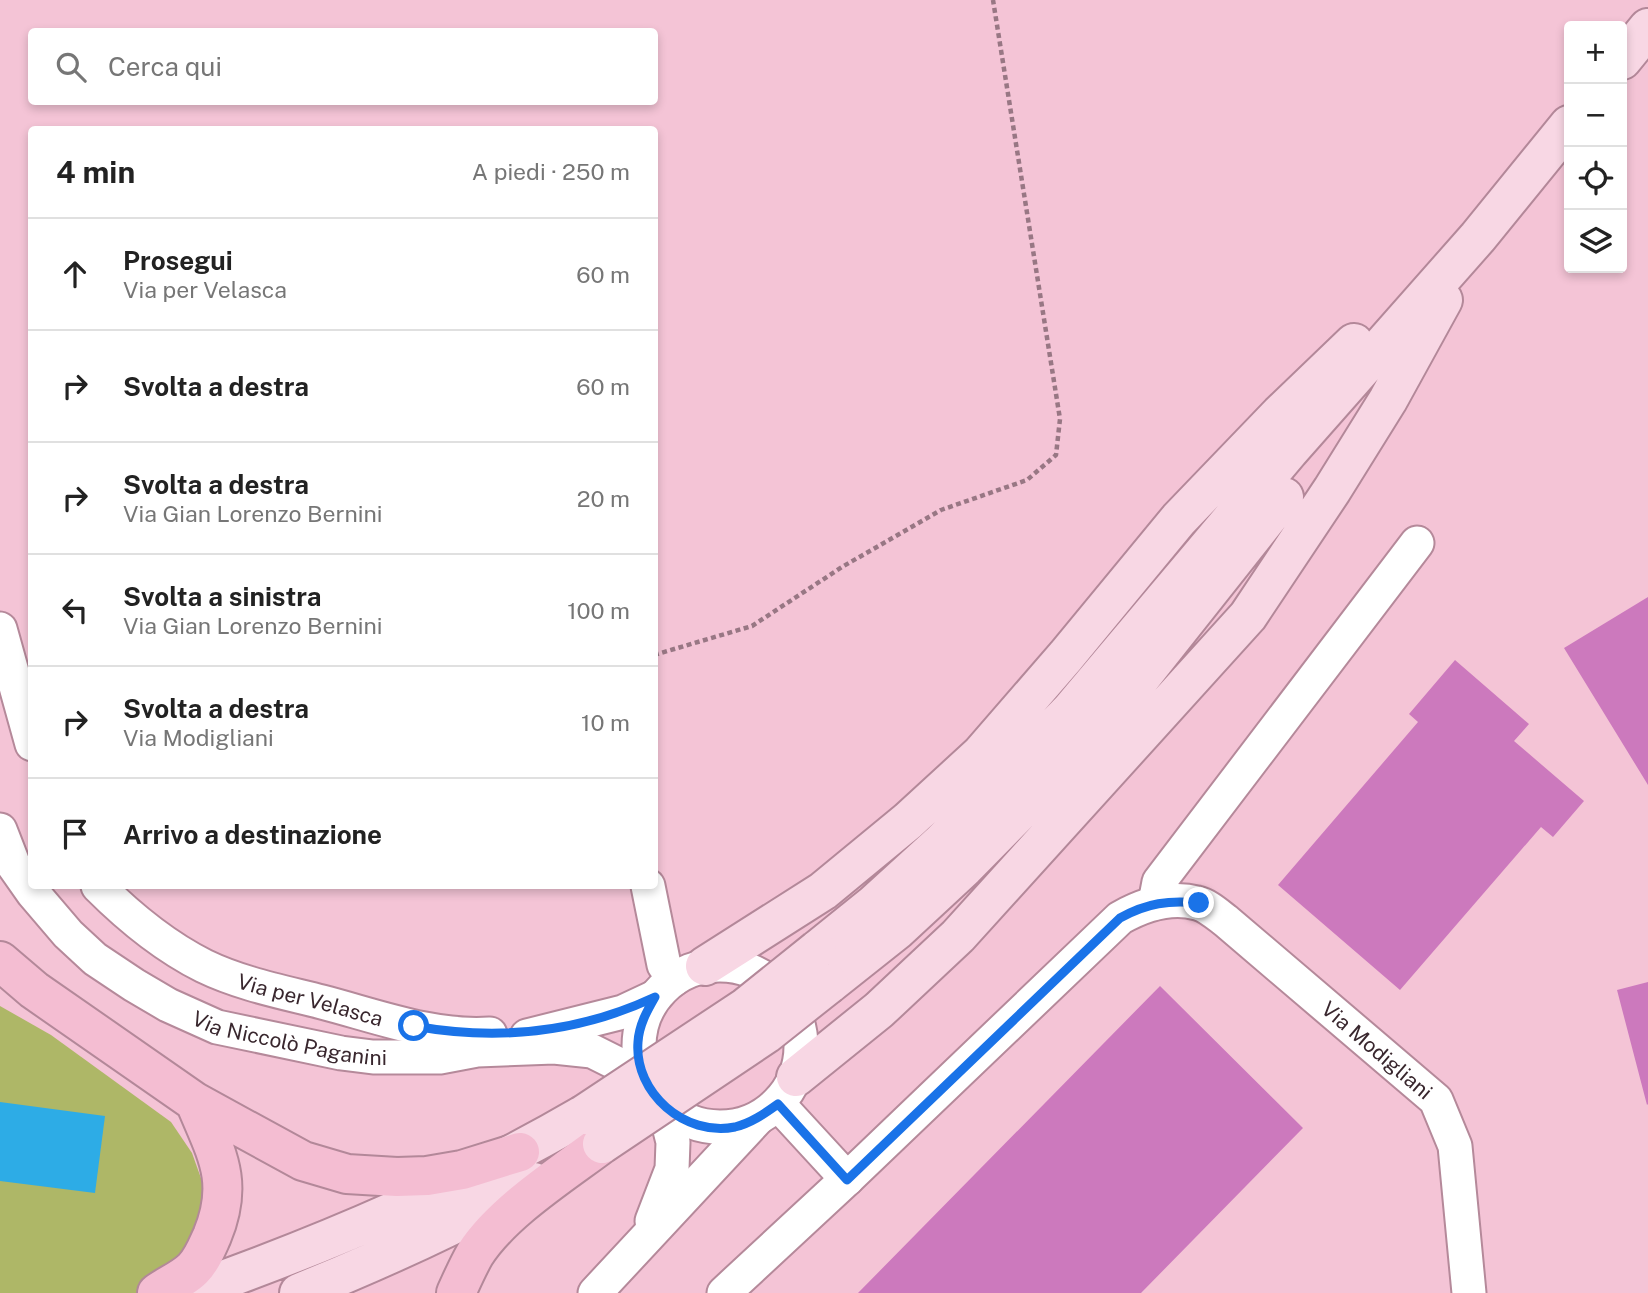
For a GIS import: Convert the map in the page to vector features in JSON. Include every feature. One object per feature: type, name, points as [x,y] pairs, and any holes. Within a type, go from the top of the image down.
[{"type":"highway","points":[[0,961],[17,985],[195,1102],[296,1158],[347,1174],[397,1177],[427,1176],[462,1170],[520,1152]]},
{"type":"highway","points":[[157,1293],[194,1268],[210,1240],[221,1208],[224,1191],[220,1162],[195,1102]]},
{"type":"highway","points":[[456,1293],[475,1254],[592,1129]]},
{"type":"main road","points":[[1627,54],[1648,28]]},
{"type":"main road","points":[[299,1293],[423,1240],[495,1205],[592,1129],[766,1034],[823,967],[897,930],[965,867],[1097,733],[1306,468],[1478,237],[1564,131]]},
{"type":"main road","points":[[678,981],[823,891],[908,821],[981,754],[1179,519],[1280,414],[1351,346],[1478,237]]},
{"type":"main road","points":[[777,1100],[958,936],[1248,617],[1388,400],[1478,237]]},
{"type":"main road","points":[[187,1293],[349,1230],[520,1152],[592,1129]]},
{"type":"street","points":[[724,1293],[847,1180],[1120,918],[1155,903],[1159,882],[1417,543]]},
{"type":"street","points":[[0,629],[28,730]]},
{"type":"street","name":"Via Niccolò Paganini","points":[[0,830],[14,866],[28,886]]},
{"type":"street","name":"Via Niccolò Paganini","points":[[30,889],[68,934],[96,958],[168,1005],[217,1027],[341,1053],[373,1057],[440,1057],[477,1050],[554,1047],[592,1051],[621,1065],[657,1098]]},
{"type":"street","name":"Via per Velasca","points":[[101,889],[139,923],[178,951],[217,972],[414,1026],[452,1033],[477,1035],[552,1029]]},
{"type":"street","points":[[649,889],[664,965],[678,981]]},
{"type":"street","name":"Via Modigliani","points":[[1155,903],[1199,903],[1226,921],[1436,1100],[1455,1146],[1469,1293]]},
{"type":"street","points":[[595,1293],[777,1100],[802,1052],[800,1028],[790,1004],[775,985],[754,972],[730,965],[678,981],[643,1018],[638,1043],[640,1067],[657,1098],[673,1142],[673,1169],[645,1238]]},
{"type":"street","name":"Via per Velasca","points":[[477,1050],[623,1012],[678,981]]},
{"type":"street","points":[[272,989],[306,1017],[341,1053]]},
{"type":"street","points":[[657,1098],[685,1121],[708,1128],[733,1127],[777,1100]]},
{"type":"street","points":[[777,1100],[847,1180]]},
{"type":"path","points":[[658,654],[752,626],[842,567],[941,510],[1027,480],[1056,455],[1060,419],[993,0]]},
{"type":"green space","points":[[0,1006],[51,1035],[171,1122],[192,1153],[207,1195],[199,1236],[144,1293],[0,1293]]},
{"type":"water","points":[[0,1102],[105,1116],[95,1193],[0,1181]]},
{"type":"building","points":[[1648,597],[1648,785],[1564,648]]},
{"type":"building","points":[[1455,660],[1529,724],[1514,741],[1584,801],[1553,837],[1541,827],[1400,990],[1278,885],[1418,722],[1409,714]]},
{"type":"building","points":[[1648,982],[1648,1104],[1647,1105],[1617,990]]},
{"type":"building","points":[[1160,986],[1303,1128],[1141,1293],[858,1293]]},
{"type":"route","points":[[414,1026],[477,1035],[552,1029],[623,1012],[655,997],[643,1018],[638,1043],[640,1067],[651,1090],[664,1106],[685,1121],[708,1128],[733,1127],[757,1119],[778,1104],[847,1180],[1120,918],[1155,903],[1199,903]]}]
